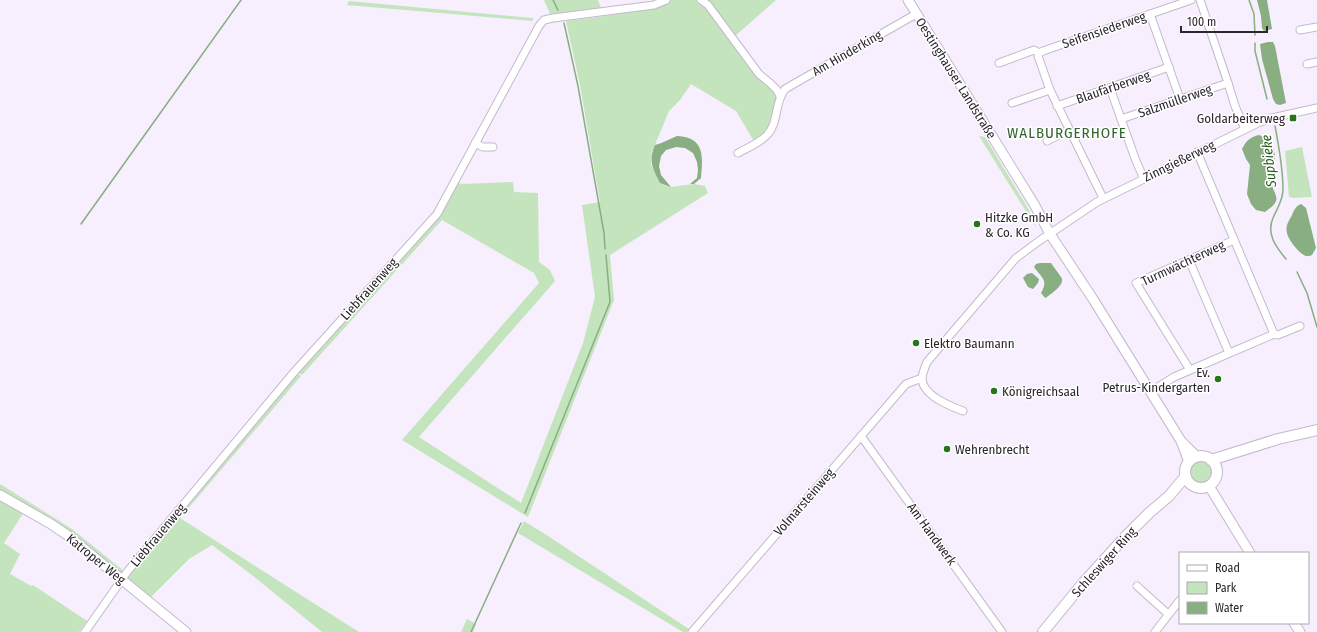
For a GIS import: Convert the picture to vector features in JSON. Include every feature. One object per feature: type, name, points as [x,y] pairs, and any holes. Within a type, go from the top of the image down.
[{"type":"main road","points":[[1214,464],[1237,452],[1278,438],[1317,430]]},
{"type":"main road","points":[[1207,458],[1214,464],[1216,478],[1209,486],[1197,488],[1188,481],[1186,477],[1186,467],[1193,460],[1207,458]]},
{"type":"main road","name":"Schleswiger Ring","points":[[1043,632],[1125,537],[1169,496],[1186,477]]},
{"type":"main road","name":"Schleswiger Ring","points":[[1169,496],[1192,485]]},
{"type":"street","name":"Liebfrauenweg","points":[[85,632],[127,572],[295,371],[437,214],[544,20],[654,5],[666,0]]},
{"type":"street","points":[[701,0],[708,5],[759,74],[777,90],[780,96],[772,128],[768,135],[761,141],[738,153]]},
{"type":"street","name":"Oestinghauser Landstraße","points":[[908,0],[1034,204],[1050,234],[1193,460]]},
{"type":"street","name":"Seifensiederweg","points":[[999,63],[1034,50],[1039,53],[1191,0]]},
{"type":"street","points":[[1200,0],[1235,106],[1245,129]]},
{"type":"street","name":"Am Hinderking","points":[[780,96],[785,89],[916,14]]},
{"type":"street","points":[[1150,14],[1180,99]]},
{"type":"street","points":[[1300,30],[1317,27]]},
{"type":"street","points":[[1039,53],[1038,56],[1057,106],[1103,198]]},
{"type":"street","points":[[1307,64],[1317,62]]},
{"type":"street","name":"Blaufärberweg","points":[[1057,106],[1169,68]]},
{"type":"street","name":"Salzmüllerweg","points":[[1121,119],[1228,83]]},
{"type":"street","points":[[1110,88],[1144,179]]},
{"type":"street","points":[[1012,103],[1050,90]]},
{"type":"street","name":"Zinngießerweg","points":[[1050,234],[1103,198],[1245,129],[1272,118],[1317,108]]},
{"type":"street","points":[[1047,141],[1069,130]]},
{"type":"street","points":[[475,143],[483,147],[493,147]]},
{"type":"street","points":[[1197,152],[1274,334]]},
{"type":"street","points":[[963,411],[944,404],[927,390],[922,378],[926,362],[1016,258],[1050,234]]},
{"type":"street","name":"Turmwächterweg","points":[[1190,370],[1136,283],[1234,240]]},
{"type":"street","points":[[1189,260],[1229,353]]},
{"type":"street","points":[[1150,392],[1174,377],[1274,334],[1278,335],[1300,326]]},
{"type":"street","name":"Volmarsteinweg","points":[[692,632],[906,384],[922,378]]},
{"type":"street","name":"Am Handwerk","points":[[861,436],[1002,632]]},
{"type":"street","points":[[1209,486],[1249,552]]},
{"type":"street","name":"Katroper Weg","points":[[0,494],[57,528],[186,632]]},
{"type":"street","points":[[1137,586],[1168,614]]},
{"type":"street","points":[[1155,632],[1179,601]]},
{"type":"green space","points":[[544,0],[598,0],[601,8],[550,14]]},
{"type":"green space","points":[[669,0],[699,0],[708,6],[779,96],[771,127],[755,143],[736,111],[691,84],[680,100],[669,111],[652,152],[651,164],[661,184],[671,187],[694,184],[705,186],[708,193],[610,255],[614,300],[528,517],[402,440],[539,283],[534,273],[442,220],[302,375],[296,371],[438,214],[455,183],[513,182],[514,192],[538,193],[539,262],[550,270],[555,281],[419,437],[521,503],[583,343],[595,297],[582,205],[600,202],[580,85],[566,21],[632,11]]},
{"type":"green space","points":[[702,0],[776,0],[733,38]]},
{"type":"green space","points":[[349,1],[533,18],[533,21],[347,5]]},
{"type":"green space","points":[[979,136],[985,137],[1029,210],[1037,229]]},
{"type":"green space","points":[[1302,147],[1312,197],[1289,197],[1285,151]]},
{"type":"green space","points":[[295,372],[301,376],[180,518],[359,632],[322,632],[252,575],[212,545],[189,559],[148,600],[123,579]]},
{"type":"green space","points":[[1201,461],[1210,464],[1213,473],[1210,482],[1201,485],[1192,482],[1189,473],[1192,464]]},
{"type":"green space","points":[[0,484],[72,529],[125,572],[122,578],[0,493]]},
{"type":"green space","points":[[0,498],[24,512],[4,543],[20,554],[10,574],[31,586],[33,585],[87,621],[79,632],[0,632]]},
{"type":"green space","points":[[524,521],[689,629],[687,632],[683,632],[518,533]]},
{"type":"green space","points":[[467,619],[476,624],[473,632],[461,632]]},
{"type":"water","points":[[1257,0],[1267,0],[1272,29],[1264,31],[1262,28]]},
{"type":"water","points":[[1273,42],[1275,46],[1286,103],[1280,105],[1276,104],[1273,99],[1262,59],[1260,44]]},
{"type":"water","points":[[1259,135],[1270,143],[1275,154],[1272,186],[1276,195],[1276,201],[1265,212],[1256,210],[1251,204],[1247,194],[1250,165],[1242,149],[1249,140]]},
{"type":"water","points":[[677,136],[686,137],[693,140],[697,144],[702,156],[701,178],[694,184],[690,184],[697,178],[698,170],[697,162],[693,153],[685,148],[676,147],[666,150],[661,156],[659,166],[661,175],[671,187],[660,183],[652,165],[652,156],[655,145]]},
{"type":"water","points":[[1301,204],[1306,208],[1316,248],[1312,255],[1309,256],[1305,256],[1296,248],[1289,239],[1287,230],[1294,210]]},
{"type":"water","points":[[1051,263],[1062,280],[1062,283],[1058,288],[1045,298],[1041,293],[1044,285],[1043,279],[1034,267],[1036,264]]},
{"type":"water","points":[[1032,273],[1039,279],[1038,283],[1033,289],[1028,287],[1023,278],[1027,274]]},
{"type":"waterway","points":[[81,224],[241,0]]},
{"type":"waterway","points":[[553,0],[558,10]]},
{"type":"waterway","name":"Supbieke","points":[[1249,0],[1254,14],[1255,35]]},
{"type":"waterway","points":[[564,23],[578,86],[604,233],[605,249]]},
{"type":"waterway","name":"Supbieke","points":[[1255,43],[1255,51],[1267,99]]},
{"type":"waterway","name":"Supbieke","points":[[1275,126],[1282,165],[1283,189],[1280,204],[1271,224],[1271,235],[1286,259]]},
{"type":"waterway","points":[[525,513],[610,302],[606,255]]},
{"type":"waterway","name":"Supbieke","points":[[1297,272],[1307,293],[1317,327]]},
{"type":"waterway","points":[[471,632],[521,523]]},
{"type":"place","name":"Goldarbeiterweg","points":[[1293,118]]},
{"type":"place","name":"Hitzke GmbH & Co. KG","points":[[977,224]]},
{"type":"place","name":"Elektro Baumann","points":[[916,343]]},
{"type":"place","name":"Ev. Petrus-Kindergarten","points":[[1218,379]]},
{"type":"place","name":"Königreichsaal","points":[[994,391]]},
{"type":"place","name":"Wehrenbrecht","points":[[947,449]]},
{"type":"district","name":"WALBURGERHOFE","points":[[1067,133]]}]
